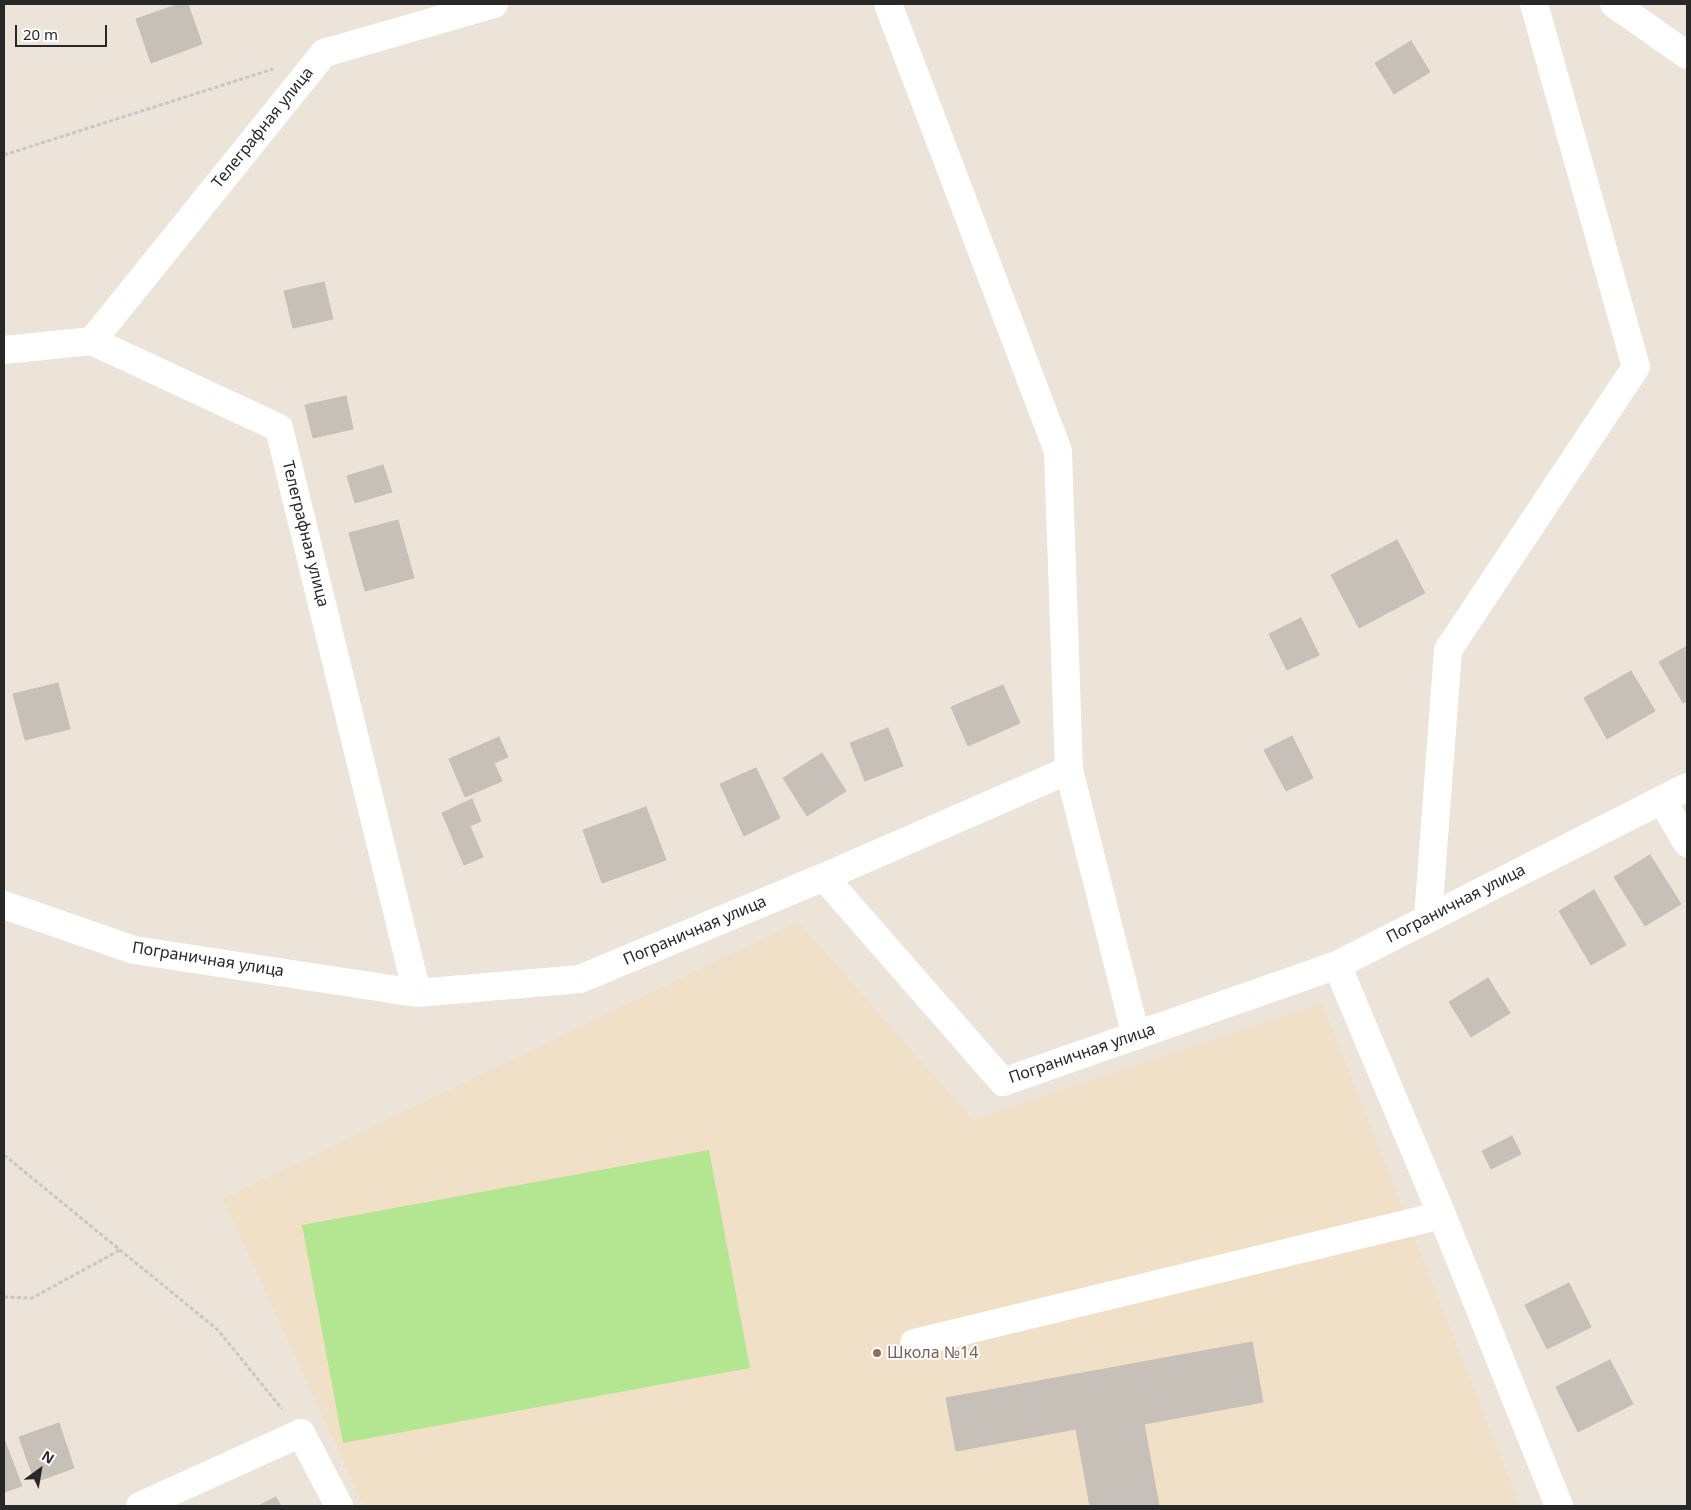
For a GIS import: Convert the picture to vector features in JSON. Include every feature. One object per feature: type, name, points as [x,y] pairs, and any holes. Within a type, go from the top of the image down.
[{"type":"street","name":"Телеграфная улица","points":[[92,342],[324,52],[494,4]]},
{"type":"street","points":[[888,4],[1058,451],[1069,770],[1136,1036]]},
{"type":"street","points":[[1428,918],[1448,650],[1636,367],[1534,4]]},
{"type":"street","points":[[1614,4],[1687,55]]},
{"type":"street","name":"Телеграфная улица","points":[[4,350],[92,342],[279,428],[417,993]]},
{"type":"street","points":[[824,877],[1069,770]]},
{"type":"street","name":"Пограничная улица","points":[[4,905],[134,950],[417,993],[580,979],[824,877],[1003,1082],[1337,965],[1687,787]]},
{"type":"street","points":[[1662,800],[1687,843]]},
{"type":"street","points":[[1337,965],[1442,1215],[1559,1506]]},
{"type":"street","points":[[914,1343],[1442,1215]]},
{"type":"street","points":[[140,1506],[301,1433],[339,1506]]},
{"type":"path","points":[[4,155],[276,68]]},
{"type":"path","points":[[4,1155],[218,1330],[301,1433]]},
{"type":"path","points":[[4,1297],[32,1298],[120,1250]]},
{"type":"shaded area","name":"Школа №14","points":[[798,922],[973,1120],[1322,1003],[1520,1506],[364,1506],[223,1199]]},
{"type":"green space","points":[[709,1150],[750,1368],[343,1443],[302,1225]]},
{"type":"building","points":[[179,4],[188,4],[202,44],[151,63],[136,19]]},
{"type":"building","points":[[1411,41],[1430,72],[1394,94],[1375,63]]},
{"type":"building","points":[[324,282],[333,319],[293,328],[284,291]]},
{"type":"building","points":[[346,396],[353,429],[313,438],[305,405]]},
{"type":"building","points":[[383,465],[392,492],[355,503],[347,476]]},
{"type":"building","points":[[398,520],[414,578],[365,591],[349,533]]},
{"type":"building","points":[[1397,540],[1425,593],[1359,628],[1331,575]]},
{"type":"building","points":[[1301,618],[1319,655],[1287,670],[1269,634]]},
{"type":"building","points":[[1687,646],[1687,701],[1683,703],[1659,662]]},
{"type":"building","points":[[1631,671],[1655,711],[1607,739],[1584,698]]},
{"type":"building","points":[[58,683],[70,729],[25,740],[13,694]]},
{"type":"building","points":[[1003,685],[1020,723],[968,746],[951,707]]},
{"type":"building","points":[[888,728],[903,766],[865,781],[850,743]]},
{"type":"building","points":[[1292,736],[1313,778],[1286,791],[1264,750]]},
{"type":"building","points":[[499,737],[508,757],[494,763],[502,781],[465,797],[449,759]]},
{"type":"building","points":[[822,753],[846,791],[807,816],[783,778]]},
{"type":"building","points":[[756,768],[780,818],[744,836],[720,784]]},
{"type":"building","points":[[472,799],[481,821],[470,826],[483,857],[464,865],[442,813]]},
{"type":"building","points":[[646,807],[666,860],[602,883],[583,830]]},
{"type":"building","points":[[1650,855],[1681,904],[1645,926],[1614,877]]},
{"type":"building","points":[[1594,890],[1626,945],[1591,965],[1559,911]]},
{"type":"building","points":[[1488,978],[1510,1013],[1471,1037],[1449,1002]]},
{"type":"building","points":[[1512,1136],[1521,1154],[1491,1169],[1482,1151]]},
{"type":"building","points":[[1569,1283],[1591,1327],[1547,1349],[1525,1305]]},
{"type":"building","points":[[1252,1342],[1263,1402],[1144,1424],[1159,1506],[1090,1506],[1076,1429],[956,1451],[946,1398]]},
{"type":"building","points":[[1610,1360],[1633,1404],[1578,1432],[1556,1387]]},
{"type":"building","points":[[59,1423],[74,1468],[35,1482],[19,1437]]},
{"type":"building","points":[[4,1439],[22,1486],[4,1492]]},
{"type":"building","points":[[276,1497],[281,1506],[258,1506]]},
{"type":"place","name":"Школа №14","points":[[877,1353]]}]
